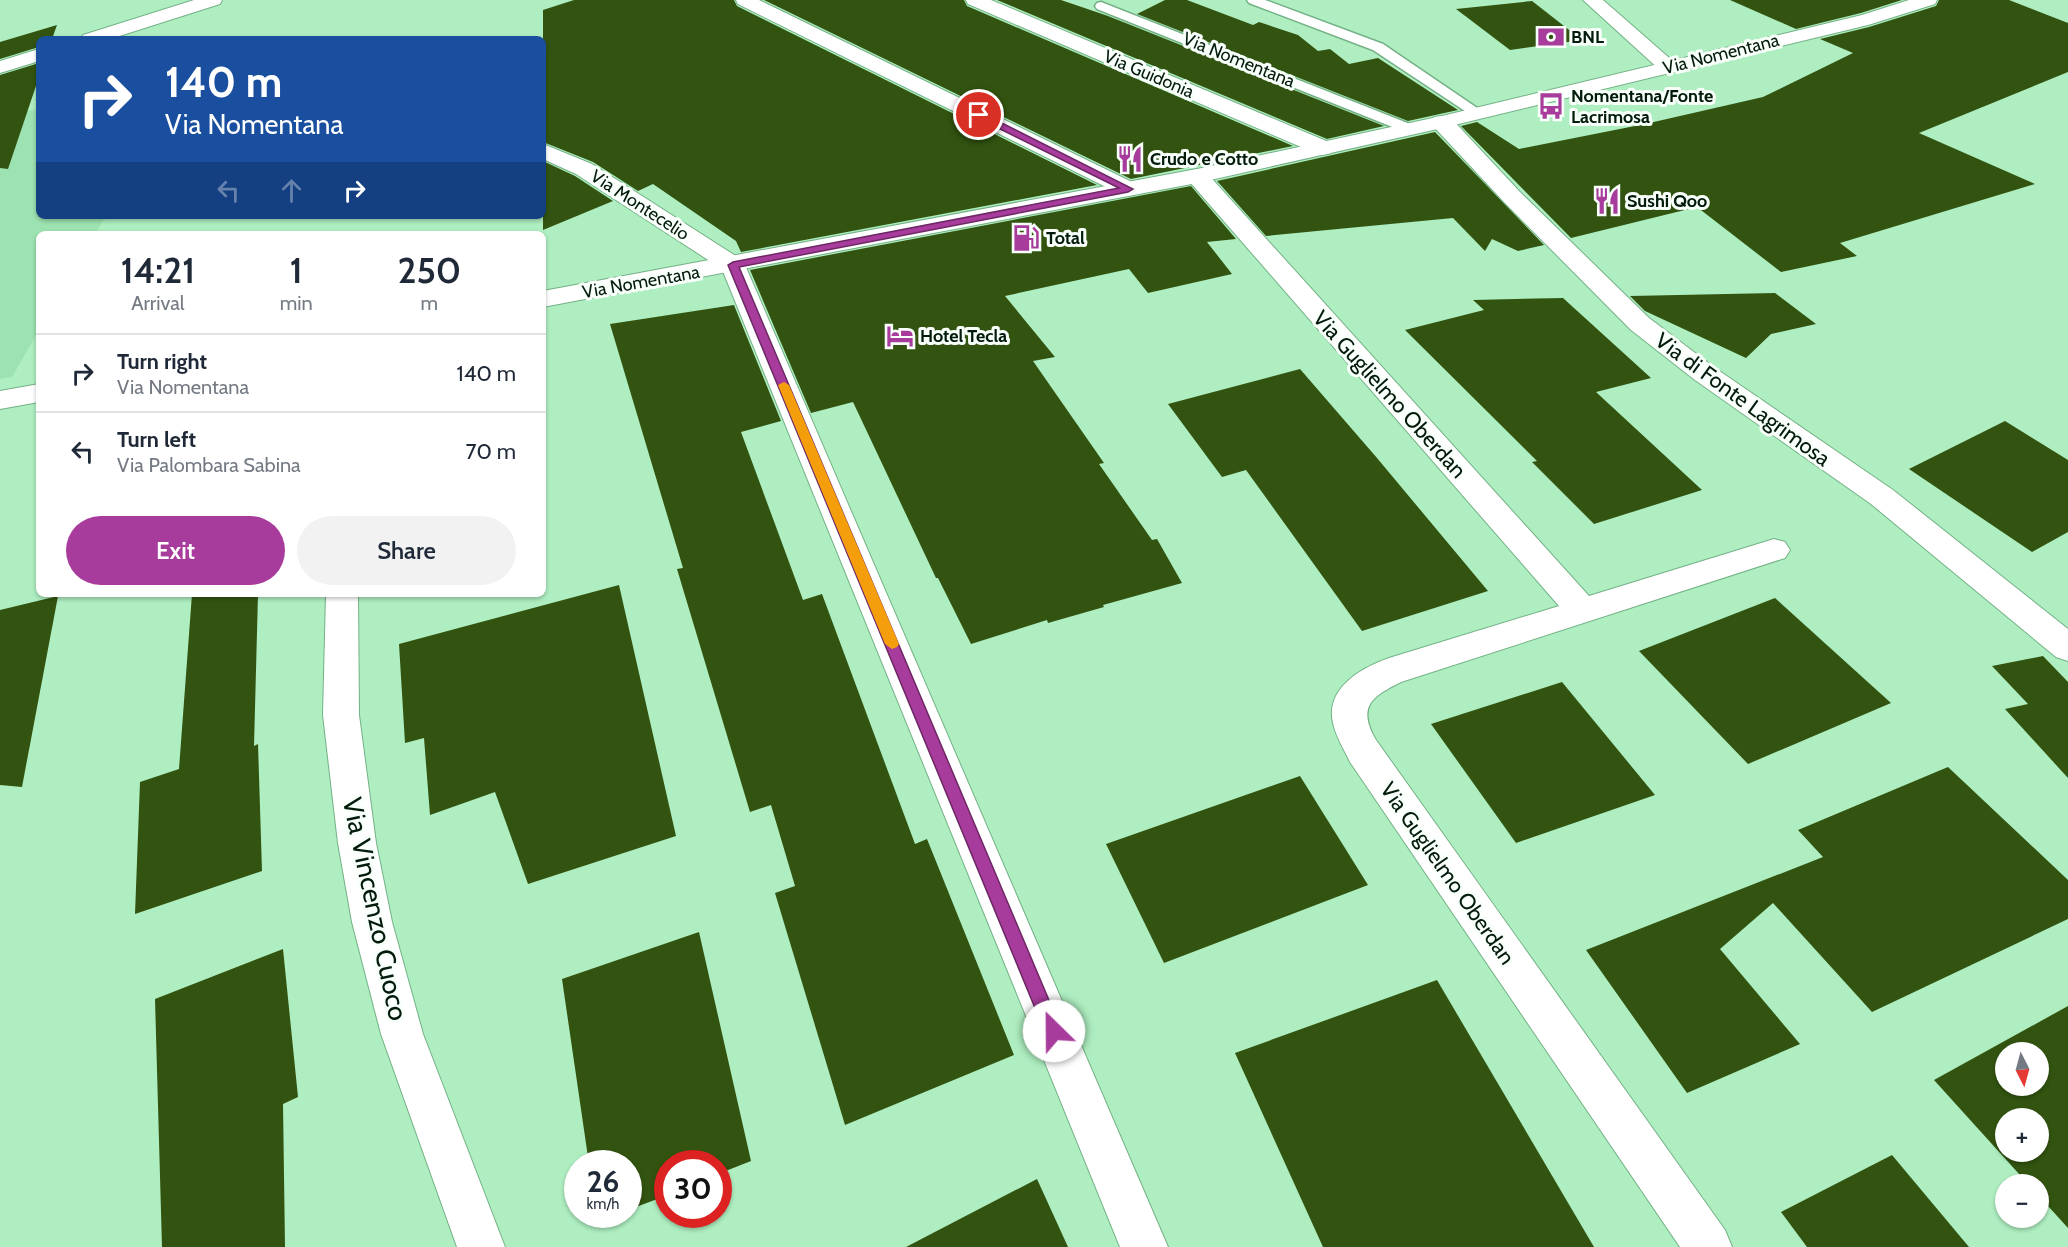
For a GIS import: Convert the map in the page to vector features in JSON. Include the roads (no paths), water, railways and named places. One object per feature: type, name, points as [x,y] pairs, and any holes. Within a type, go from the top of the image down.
[{"type":"street","points":[[99,36],[213,0]]},
{"type":"street","points":[[745,0],[1128,189]]},
{"type":"street","name":"Via Guidonia","points":[[975,0],[1323,148]]},
{"type":"street","points":[[1592,0],[1668,67]]},
{"type":"street","name":"Via Nomentana","points":[[546,298],[1197,176],[1442,123],[1868,19],[1928,0]]},
{"type":"street","points":[[0,68],[36,56]]},
{"type":"street","name":"Via di Fonte Lagrimosa","points":[[1442,123],[1512,197],[1640,324],[1705,374],[1890,503],[2068,648]]},
{"type":"street","name":"Via Montecelio","points":[[546,152],[584,169],[733,265]]},
{"type":"street","name":"Via Guglielmo Oberdan","points":[[1197,176],[1583,611]]},
{"type":"street","points":[[733,265],[1144,1247]]},
{"type":"street","points":[[0,400],[36,394]]},
{"type":"street","name":"Via Guglielmo Oberdan","points":[[1708,1247],[1363,751],[1353,735],[1347,709],[1351,698],[1373,679],[1774,550]]},
{"type":"street","name":"Via Vincenzo Cuoco","points":[[342,597],[342,725],[357,843],[372,922],[402,1034],[481,1247]]},
{"type":"lane","points":[[1253,0],[1378,46],[1479,114]]},
{"type":"lane","name":"Via Nomentana","points":[[1101,6],[1410,129]]},
{"type":"place","name":"BNL","points":[[1551,37]]},
{"type":"place","name":"Nomentana/Fonte Lacrimosa","points":[[1551,106]]},
{"type":"place","name":"Crudo e Cotto","points":[[1130,159]]},
{"type":"place","name":"Sushi Qoo","points":[[1607,201]]},
{"type":"place","name":"Total","points":[[1026,238]]},
{"type":"place","name":"Hotel Tecla","points":[[900,336]]}]
